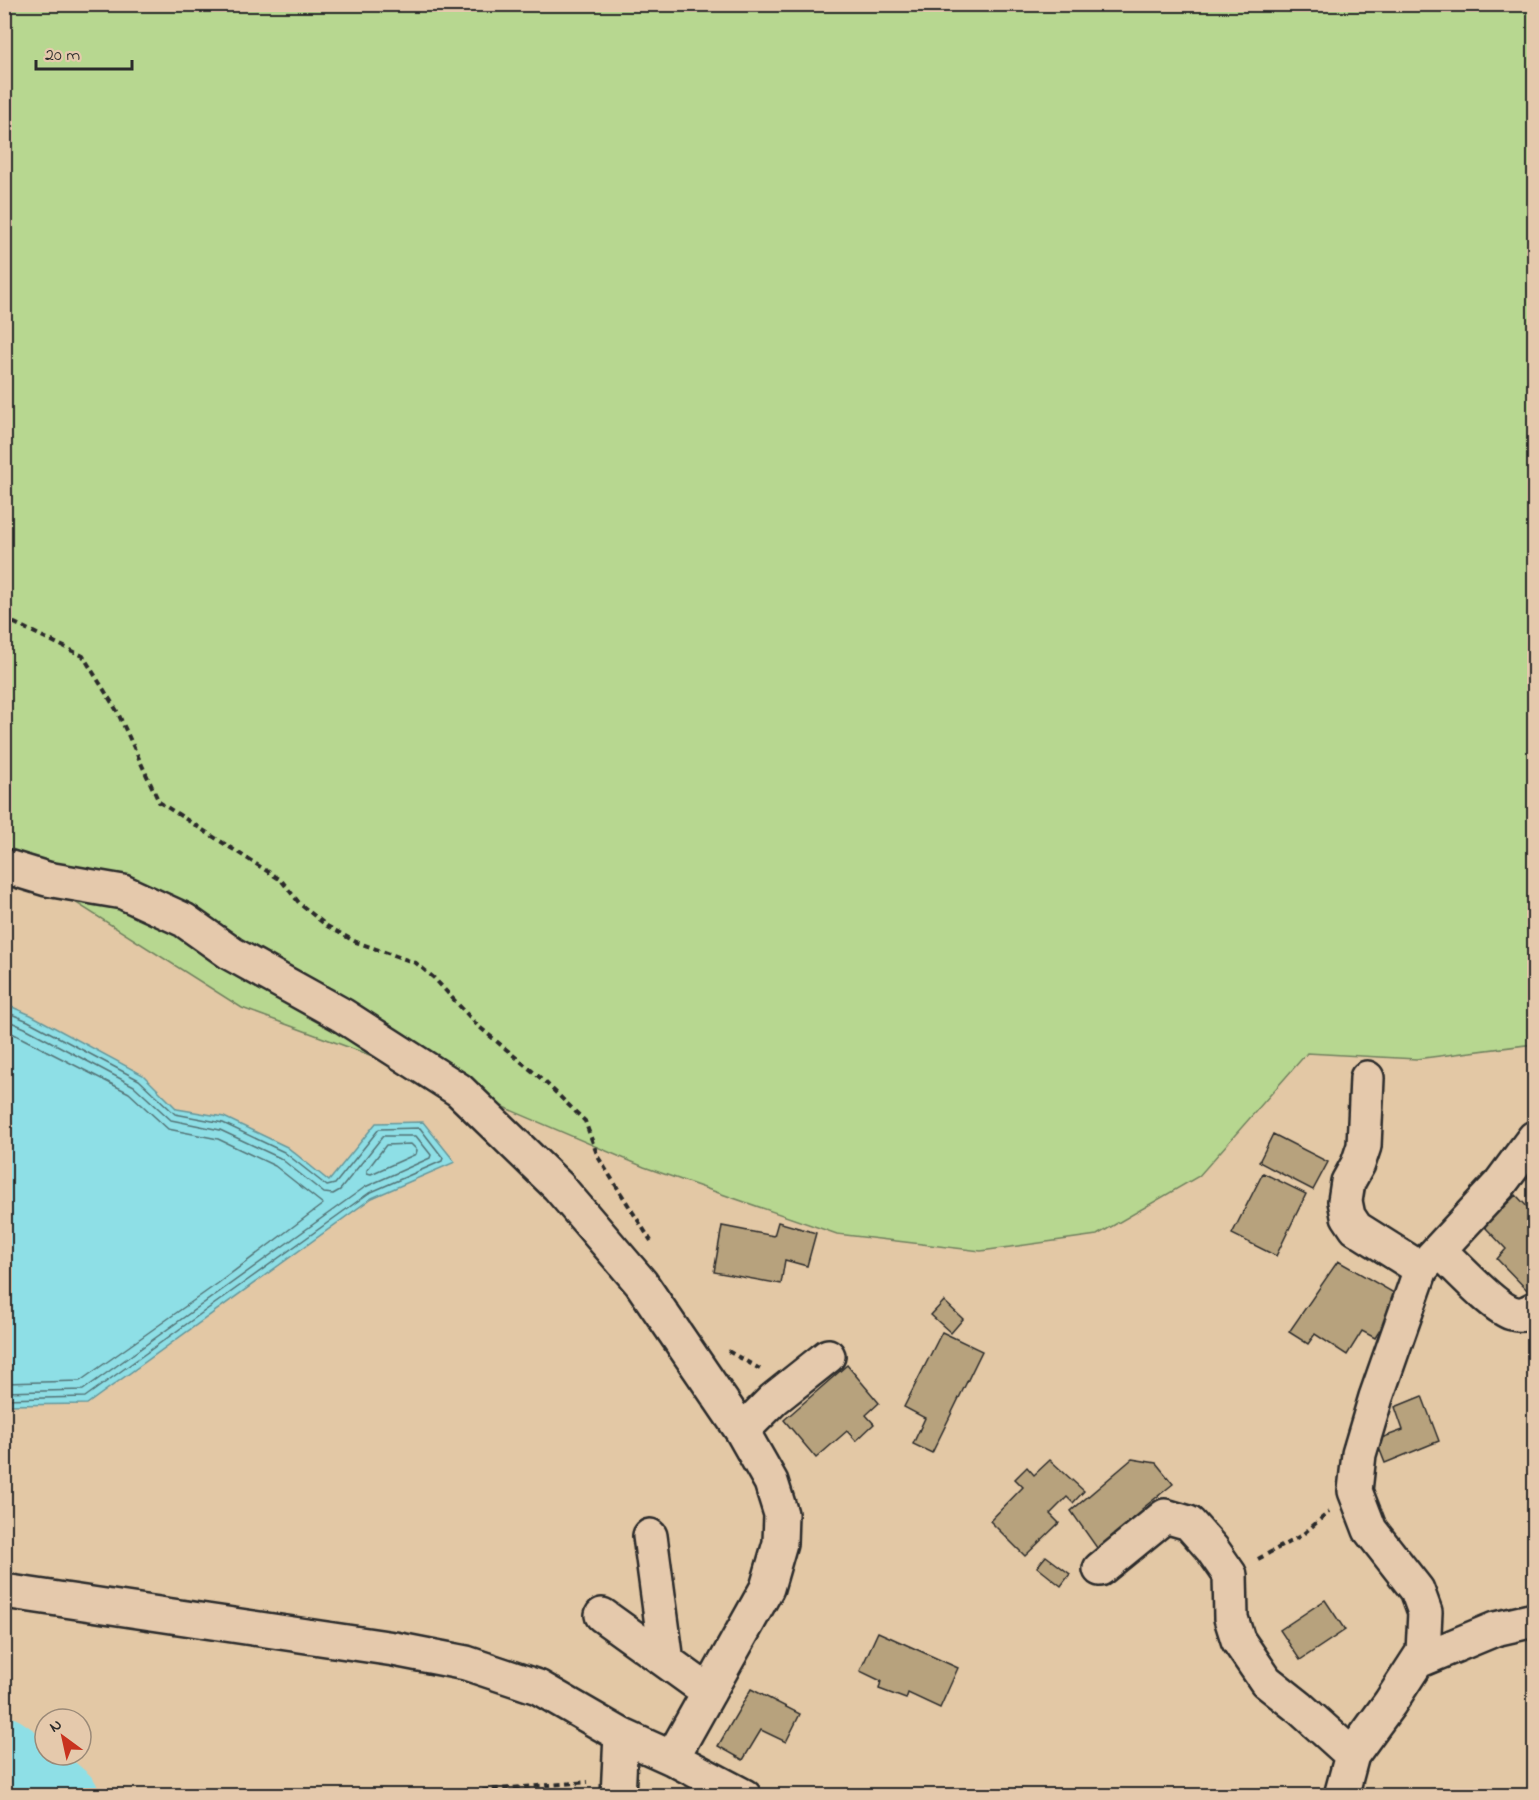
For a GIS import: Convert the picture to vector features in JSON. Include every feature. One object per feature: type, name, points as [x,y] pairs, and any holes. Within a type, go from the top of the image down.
[{"type":"street","points":[[4,866],[47,879],[123,892],[184,920],[232,954],[342,1015],[459,1090],[558,1186],[641,1283],[742,1431],[771,1482],[781,1514],[780,1543],[767,1588],[672,1758]]},
{"type":"street","points":[[1366,1078],[1364,1146],[1358,1164],[1348,1182],[1345,1201],[1348,1216],[1356,1228],[1430,1259],[1511,1313],[1524,1314],[1534,1308]]},
{"type":"street","points":[[1341,1796],[1352,1755],[1423,1652],[1425,1612],[1417,1590],[1370,1530],[1355,1491],[1359,1454],[1430,1259],[1499,1185],[1534,1138]]},
{"type":"street","points":[[742,1431],[774,1399],[828,1356]]},
{"type":"street","points":[[1100,1569],[1166,1516],[1189,1523],[1212,1549],[1230,1575],[1232,1618],[1238,1640],[1266,1681],[1300,1707],[1352,1755]]},
{"type":"street","points":[[650,1536],[667,1662]]},
{"type":"street","points":[[4,1591],[394,1649],[466,1663],[538,1688],[621,1735],[672,1758],[744,1796]]},
{"type":"street","points":[[602,1615],[709,1692]]},
{"type":"street","points":[[1418,1661],[1495,1629],[1534,1620]]},
{"type":"street","points":[[618,1787],[621,1735]]},
{"type":"path","points":[[4,618],[83,656],[117,711],[159,802],[281,880],[300,904],[327,926],[356,942],[416,963],[434,978],[477,1025],[543,1080],[585,1121],[598,1157],[652,1243]]},
{"type":"path","points":[[723,1348],[759,1367],[774,1399]]},
{"type":"path","points":[[1230,1575],[1302,1535],[1355,1491]]},
{"type":"path","points":[[409,1796],[618,1787]]},
{"type":"green space","points":[[4,5],[1534,5],[1534,1044],[1416,1059],[1307,1053],[1199,1176],[1097,1235],[981,1251],[837,1234],[644,1167],[454,1086],[242,1008],[29,873],[4,854]]},
{"type":"water","points":[[5,1004],[31,1015],[143,1075],[177,1109],[224,1117],[287,1147],[329,1181],[376,1123],[423,1122],[455,1162],[372,1198],[87,1404],[5,1405]]},
{"type":"building","points":[[1273,1134],[1328,1162],[1313,1190],[1259,1162]]},
{"type":"building","points":[[1263,1173],[1306,1194],[1276,1256],[1232,1234]]},
{"type":"building","points":[[1516,1195],[1534,1214],[1534,1291],[1531,1294],[1497,1259],[1506,1249],[1484,1226]]},
{"type":"building","points":[[778,1222],[816,1233],[807,1266],[785,1260],[781,1284],[714,1272],[722,1226],[774,1236]]},
{"type":"building","points":[[1338,1261],[1401,1297],[1375,1338],[1362,1331],[1347,1355],[1315,1334],[1308,1344],[1289,1332]]},
{"type":"building","points":[[944,1301],[963,1319],[951,1333],[931,1315]]},
{"type":"building","points":[[942,1332],[982,1351],[932,1453],[913,1444],[925,1418],[904,1407]]},
{"type":"building","points":[[847,1365],[879,1403],[866,1415],[874,1424],[856,1441],[847,1431],[816,1458],[784,1420]]},
{"type":"building","points":[[1422,1396],[1439,1441],[1385,1463],[1376,1440],[1403,1430],[1395,1407]]},
{"type":"building","points":[[1132,1459],[1156,1463],[1173,1484],[1142,1509],[1146,1520],[1102,1555],[1071,1511]]},
{"type":"building","points":[[1050,1460],[1084,1491],[1073,1503],[1067,1497],[1050,1514],[1059,1523],[1025,1556],[990,1521],[1023,1487],[1015,1479],[1027,1467],[1034,1475]]},
{"type":"building","points":[[1046,1556],[1070,1574],[1061,1586],[1037,1567]]},
{"type":"building","points":[[1325,1600],[1345,1630],[1300,1660],[1280,1630]]},
{"type":"building","points":[[878,1632],[958,1668],[940,1708],[908,1693],[906,1699],[879,1689],[881,1681],[860,1671]]},
{"type":"building","points":[[751,1689],[800,1714],[786,1742],[761,1730],[743,1760],[718,1746]]},
{"type":"waterway","points":[[4,1745],[36,1767],[70,1796]]}]
